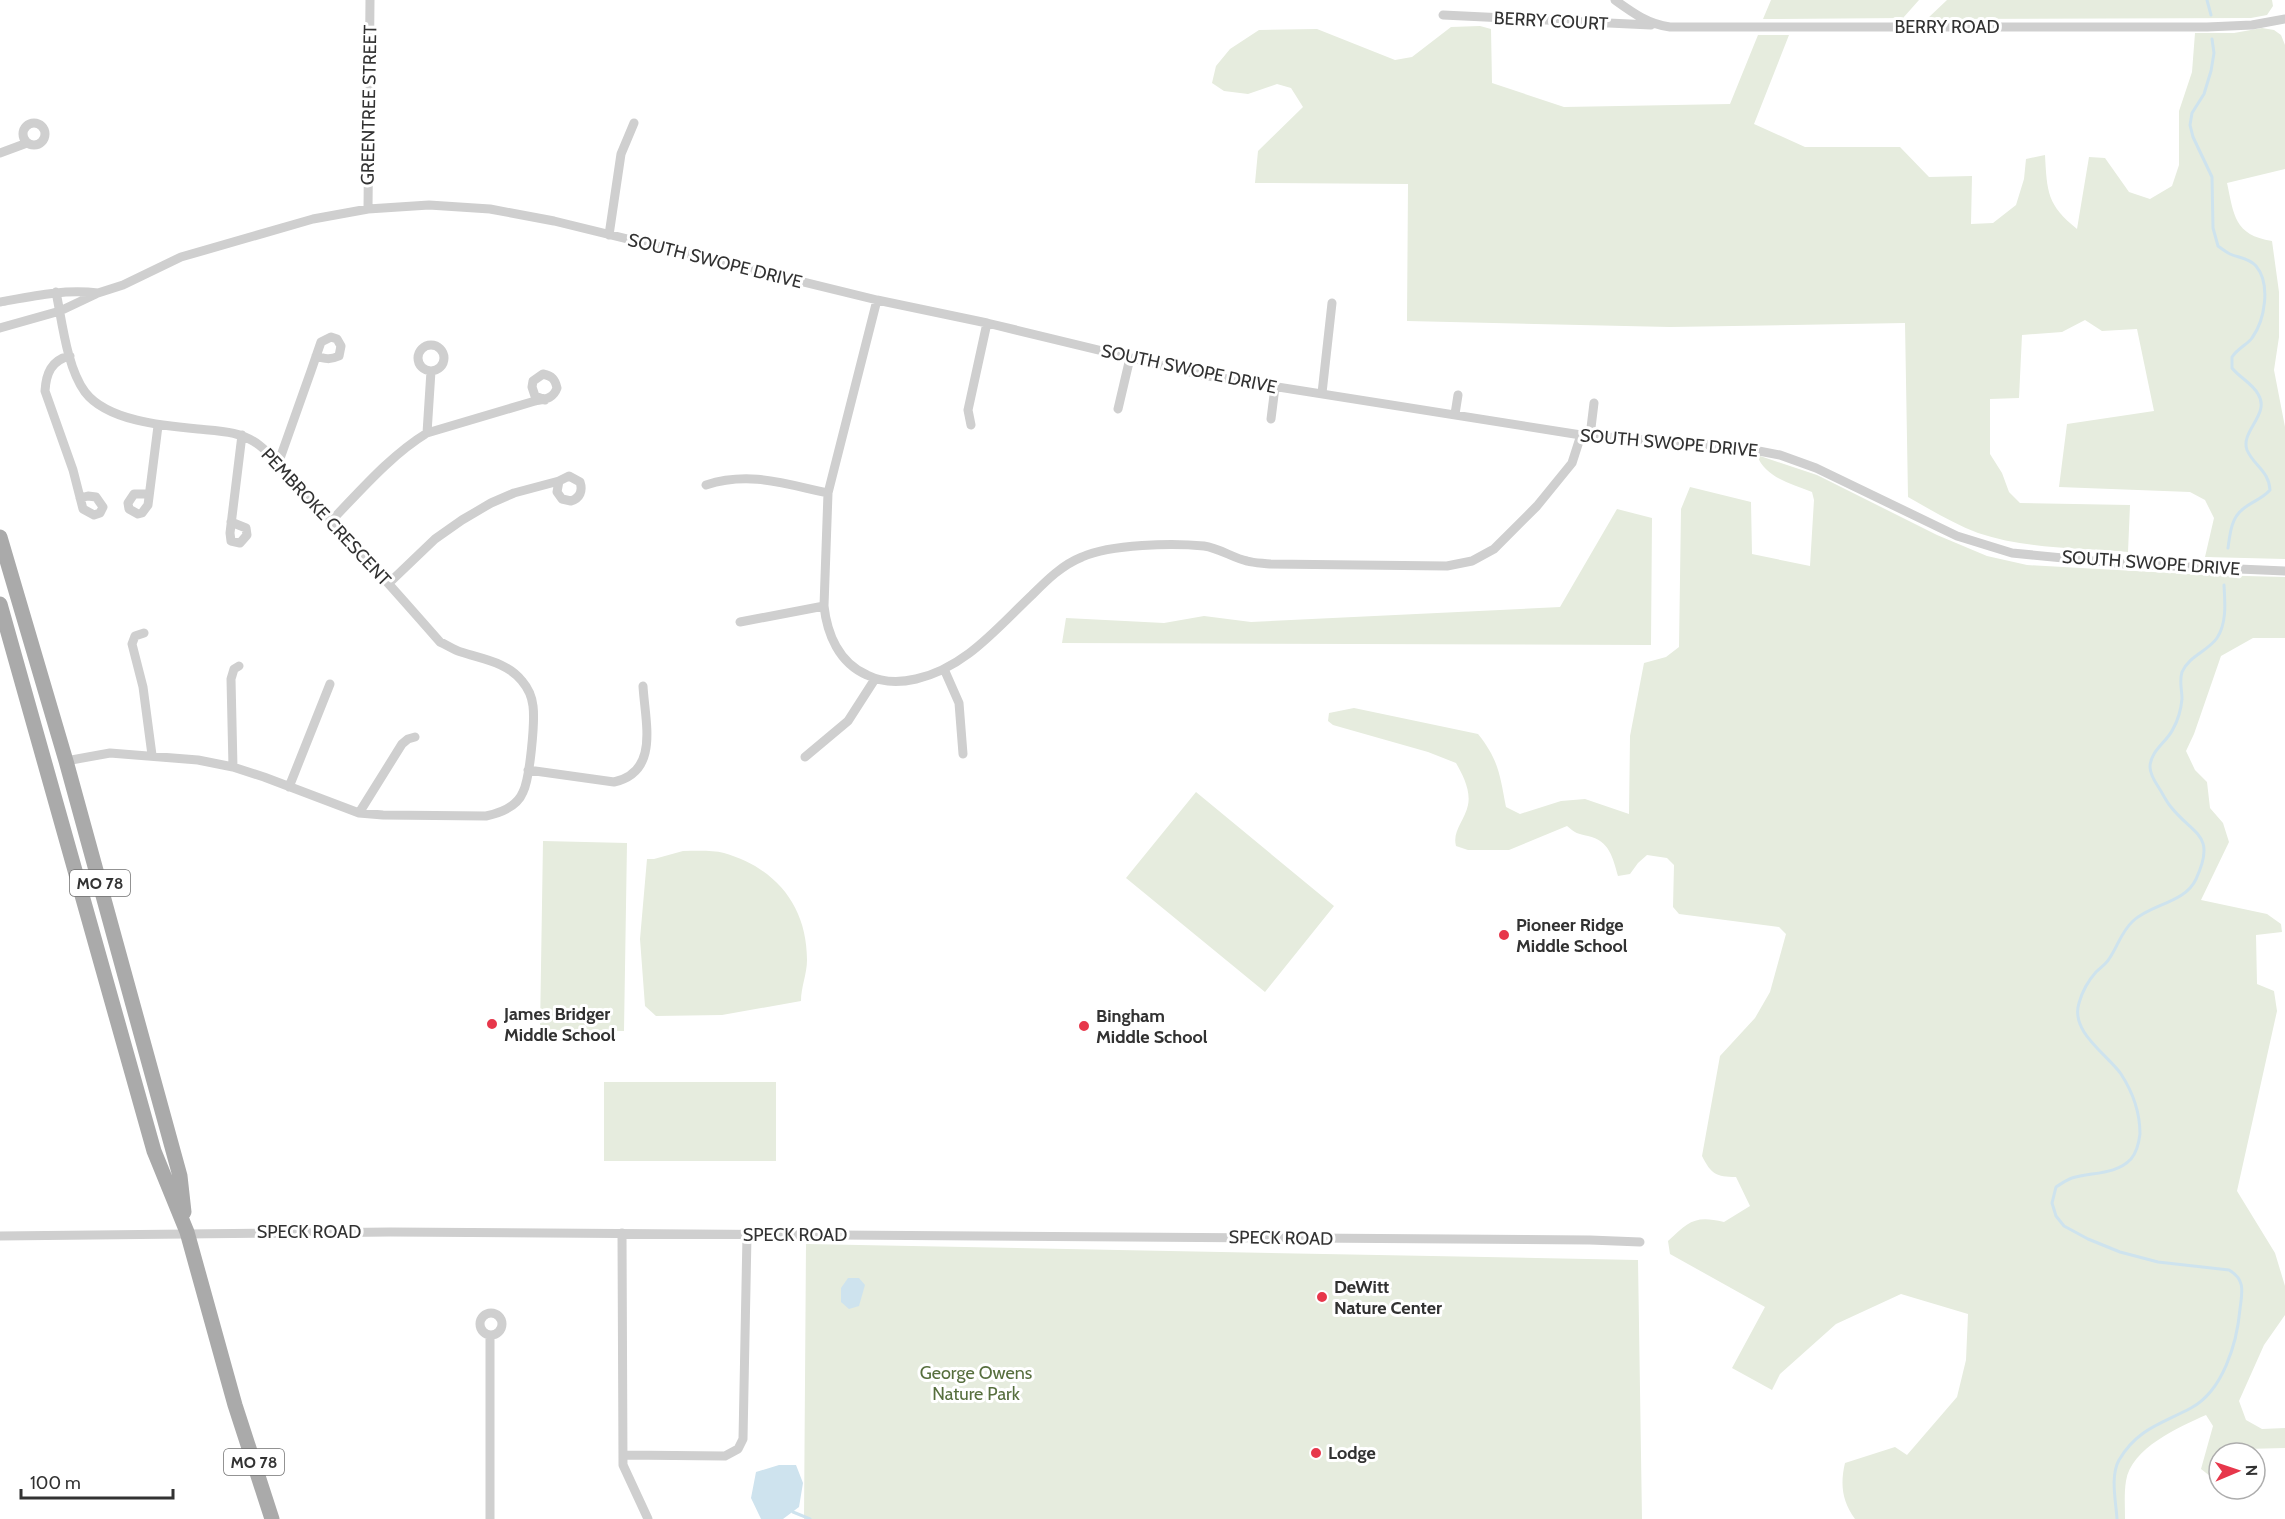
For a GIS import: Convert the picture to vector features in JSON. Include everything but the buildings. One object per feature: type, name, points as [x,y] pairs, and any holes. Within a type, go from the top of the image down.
[{"type":"main road","name":"MO 78","points":[[0,537],[66,761],[180,1176],[187,1232]]},
{"type":"main road","name":"MO 78","points":[[0,604],[154,1151],[187,1232],[235,1405],[272,1519]]},
{"type":"street","name":"GREENTREE STREET","points":[[368,209],[370,0]]},
{"type":"street","name":"BERRY ROAD","points":[[1615,0],[1641,18],[1659,26],[2207,27],[2252,25],[2285,19]]},
{"type":"street","name":"BERRY COURT","points":[[1443,15],[1659,26]]},
{"type":"street","points":[[609,235],[621,154],[634,123]]},
{"type":"street","points":[[0,153],[27,143]]},
{"type":"street","name":"SOUTH SWOPE DRIVE","points":[[0,328],[60,311],[98,293],[123,285],[181,257],[313,219],[368,209],[429,205],[490,209],[554,221],[877,300],[987,323],[1202,375],[1586,436],[1738,447],[1780,455],[1816,468],[1957,536],[2012,553],[2125,564],[2285,571]]},
{"type":"street","name":"SOUTH SWOPE DRIVE","points":[[0,302],[56,292],[98,293]]},
{"type":"street","name":"PEMBROKE CRESCENT","points":[[56,292],[70,356],[84,391],[96,404],[158,426],[242,435],[260,445],[332,520],[440,642],[458,651],[496,662],[514,673],[523,682],[531,696],[533,708],[528,770],[523,793],[516,802],[502,812],[486,816],[359,813],[233,767],[152,755],[110,753],[66,761]]},
{"type":"street","points":[[877,300],[828,493],[824,606],[826,623],[842,657],[860,672],[875,679],[901,682],[931,675],[960,661],[1054,573],[1082,557],[1108,549],[1144,546],[1206,546],[1247,561],[1269,564],[1447,566],[1472,561],[1494,549],[1537,506],[1572,463],[1586,436],[1594,403]]},
{"type":"street","points":[[1322,393],[1332,303]]},
{"type":"street","points":[[971,425],[968,410],[987,323]]},
{"type":"street","points":[[70,356],[52,365],[46,378],[45,392],[73,470],[80,498]]},
{"type":"street","points":[[278,464],[316,356]]},
{"type":"street","points":[[1118,408],[1130,358]]},
{"type":"street","points":[[428,433],[431,371]]},
{"type":"street","points":[[1271,419],[1275,387]]},
{"type":"street","points":[[1455,414],[1458,395]]},
{"type":"street","points":[[332,520],[382,470],[413,442],[428,433],[545,399]]},
{"type":"street","points":[[149,494],[158,426]]},
{"type":"street","points":[[231,522],[242,435]]},
{"type":"street","points":[[706,485],[725,479],[750,477],[828,493]]},
{"type":"street","points":[[389,584],[435,539],[462,520],[514,493],[559,481]]},
{"type":"street","points":[[740,622],[824,606]]},
{"type":"street","points":[[144,633],[135,636],[132,644],[143,687],[152,755]]},
{"type":"street","points":[[233,767],[231,679],[234,669],[239,666]]},
{"type":"street","points":[[944,669],[959,703],[963,754]]},
{"type":"street","points":[[805,757],[848,721],[875,679]]},
{"type":"street","points":[[289,787],[330,684]]},
{"type":"street","points":[[528,770],[614,782],[627,779],[634,774],[643,764],[646,748],[643,686]]},
{"type":"street","points":[[359,813],[402,744],[415,737]]},
{"type":"street","name":"SPECK ROAD","points":[[0,1236],[187,1232],[910,1234],[1640,1242]]},
{"type":"street","points":[[622,1233],[623,1465],[648,1519]]},
{"type":"street","points":[[623,1455],[725,1456],[738,1449],[743,1439],[747,1235]]},
{"type":"street","points":[[490,1336],[490,1519]]},
{"type":"green space","points":[[1771,0],[1919,0],[1903,18],[1763,19]]},
{"type":"green space","points":[[1947,0],[2272,0],[2273,6],[2267,15],[2251,18],[1927,19]]},
{"type":"green space","points":[[1480,26],[1491,29],[1492,83],[1564,107],[1730,104],[1758,35],[1789,35],[1754,124],[1805,147],[1900,147],[1929,177],[1972,176],[1971,224],[1993,223],[2016,205],[2024,179],[2026,159],[2045,155],[2050,197],[2060,213],[2077,229],[2089,157],[2105,158],[2129,192],[2150,199],[2172,186],[2179,165],[2179,111],[2192,72],[2195,33],[2234,33],[2262,28],[2274,30],[2281,35],[2285,45],[2285,169],[2227,183],[2238,222],[2250,234],[2272,241],[2279,292],[2279,337],[2274,370],[2285,427],[2285,559],[2205,557],[2214,518],[2205,500],[2190,492],[2059,487],[2067,424],[2154,411],[2137,329],[2102,331],[2085,320],[2062,332],[2022,335],[2019,398],[1990,399],[1990,454],[2002,473],[2009,492],[2020,503],[2130,505],[2128,552],[2052,547],[1996,538],[1960,525],[1908,497],[1905,323],[1670,327],[1407,321],[1408,184],[1255,183],[1258,151],[1303,107],[1291,88],[1277,84],[1248,94],[1224,91],[1212,83],[1216,66],[1230,49],[1259,30],[1317,29],[1395,60],[1412,57],[1451,27]]},
{"type":"green space","points":[[1757,455],[1817,475],[1937,535],[1987,556],[2027,565],[2285,577],[2285,638],[2253,638],[2221,656],[2186,751],[2195,770],[2207,782],[2210,808],[2223,823],[2229,842],[2201,900],[2267,914],[2281,924],[2282,932],[2256,935],[2257,984],[2274,991],[2277,1011],[2237,1191],[2275,1253],[2285,1286],[2285,1315],[2264,1345],[2239,1401],[2246,1420],[2262,1429],[2285,1428],[2285,1448],[2267,1448],[2267,1441],[2209,1441],[2213,1426],[2206,1415],[2170,1432],[2137,1458],[2126,1481],[2125,1519],[1855,1519],[1847,1506],[1843,1492],[1845,1463],[1895,1447],[1907,1455],[1957,1397],[1966,1360],[1968,1314],[1901,1294],[1836,1324],[1780,1374],[1772,1390],[1732,1368],[1765,1307],[1670,1254],[1668,1241],[1693,1222],[1706,1219],[1724,1222],[1750,1206],[1736,1177],[1719,1175],[1711,1171],[1702,1156],[1720,1056],[1755,1018],[1770,992],[1786,934],[1779,927],[1679,914],[1673,907],[1674,865],[1667,858],[1647,855],[1630,874],[1618,876],[1612,856],[1601,841],[1577,833],[1567,826],[1509,850],[1468,850],[1456,846],[1457,830],[1469,800],[1466,783],[1456,763],[1428,752],[1333,725],[1328,721],[1329,713],[1354,708],[1478,734],[1495,760],[1506,807],[1520,814],[1561,801],[1585,799],[1629,814],[1630,736],[1644,663],[1666,657],[1679,647],[1681,509],[1690,487],[1751,502],[1752,554],[1810,566],[1814,500],[1812,492],[1772,474],[1761,463]]},
{"type":"green space","points":[[1617,509],[1652,518],[1651,645],[1062,643],[1066,618],[1164,623],[1204,616],[1251,622],[1560,607]]},
{"type":"green space","points":[[1196,792],[1334,906],[1265,992],[1126,878]]},
{"type":"green space","points":[[543,841],[627,843],[624,1031],[540,1030]]},
{"type":"green space","points":[[683,851],[719,852],[742,860],[759,868],[785,892],[794,906],[806,941],[807,965],[801,1001],[722,1015],[656,1016],[645,1006],[640,939],[647,859]]},
{"type":"green space","points":[[604,1082],[776,1082],[776,1161],[604,1161]]},
{"type":"green space","name":"George Owens Nature Park","points":[[806,1244],[1638,1260],[1642,1519],[804,1519]]},
{"type":"green space","points":[[2207,1448],[2207,1474],[2201,1469]]},
{"type":"water","points":[[848,1278],[859,1278],[865,1285],[859,1306],[849,1309],[841,1302],[841,1288]]},
{"type":"water","points":[[779,1465],[796,1465],[803,1483],[799,1507],[783,1519],[761,1519],[751,1498],[756,1472]]},
{"type":"waterway","points":[[2207,0],[2211,15]]},
{"type":"waterway","points":[[2212,39],[2214,53],[2211,71],[2204,94],[2192,113],[2190,125],[2193,137],[2212,177],[2213,228],[2218,246],[2230,254],[2253,263],[2261,274],[2265,292],[2263,312],[2257,330],[2232,357],[2232,368],[2253,387],[2261,401],[2261,409],[2246,443],[2250,456],[2267,478],[2270,490],[2243,509],[2236,517],[2228,548]]},
{"type":"waterway","points":[[2117,1519],[2114,1481],[2119,1460],[2142,1434],[2191,1408],[2212,1390],[2232,1351],[2242,1287],[2238,1278],[2229,1270],[2158,1262],[2120,1252],[2088,1239],[2064,1226],[2056,1216],[2052,1203],[2056,1187],[2072,1178],[2118,1168],[2131,1159],[2138,1144],[2140,1126],[2132,1095],[2115,1066],[2085,1033],[2080,1024],[2079,1003],[2088,983],[2108,961],[2129,925],[2140,915],[2184,893],[2196,879],[2202,864],[2204,853],[2200,837],[2169,805],[2153,778],[2150,767],[2153,756],[2170,734],[2178,718],[2182,699],[2182,672],[2185,666],[2213,643],[2220,632],[2225,612],[2224,585]]},
{"type":"waterway","points":[[793,1512],[810,1519]]},
{"type":"place","name":"Pioneer Ridge Middle School","points":[[1504,935]]},
{"type":"place","name":"James Bridger Middle School","points":[[492,1024]]},
{"type":"place","name":"Bingham Middle School","points":[[1084,1026]]},
{"type":"place","name":"DeWitt Nature Center","points":[[1322,1297]]},
{"type":"place","name":"Lodge","points":[[1316,1453]]}]
